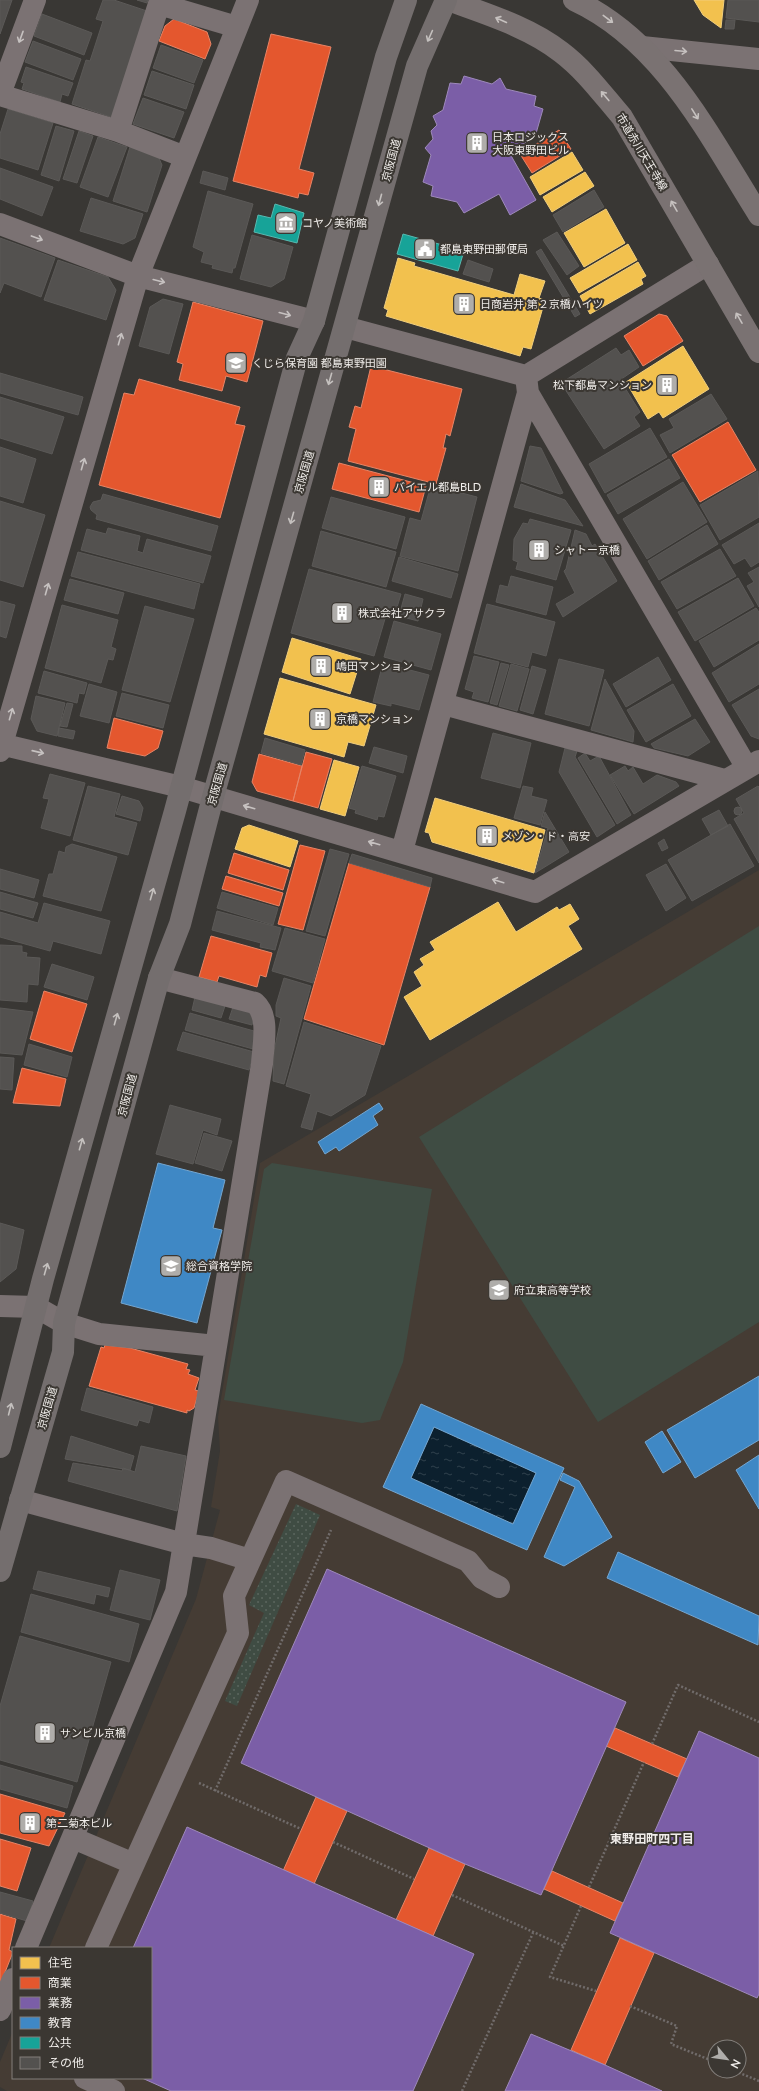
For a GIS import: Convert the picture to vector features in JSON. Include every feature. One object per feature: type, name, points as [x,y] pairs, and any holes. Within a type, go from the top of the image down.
[{"type":"highway","points":[[0,1447],[36,1307],[182,787],[297,358],[314,321],[385,64],[406,0]]},
{"type":"highway","name":"京阪国道","points":[[0,1571],[63,1352],[64,1323],[159,978],[180,924],[213,797],[417,66],[447,0]]},
{"type":"main road","name":"市道赤川天王寺線","points":[[447,0],[487,14],[529,32],[561,52],[594,83],[622,117],[759,352]]},
{"type":"main road","points":[[574,0],[595,10],[635,40],[664,70],[692,108],[759,215]]},
{"type":"street","points":[[35,0],[0,95],[118,131],[185,157]]},
{"type":"street","points":[[248,0],[138,276],[1,747],[182,787],[402,851],[535,892],[753,764],[527,385],[345,327]]},
{"type":"street","points":[[118,131],[160,4],[237,26]]},
{"type":"street","points":[[642,47],[759,59]]},
{"type":"street","points":[[0,224],[138,276],[314,321]]},
{"type":"street","points":[[402,851],[443,704],[527,385],[708,264]]},
{"type":"street","points":[[443,704],[725,780]]},
{"type":"street","points":[[26,1947],[176,1592],[262,1064],[264,1019],[262,1012],[255,1003],[159,978]]},
{"type":"street","points":[[0,1306],[36,1307],[64,1323],[99,1334],[216,1346]]},
{"type":"street","points":[[96,1947],[238,1633],[234,1596],[286,1481],[468,1562],[482,1578],[499,1587]]},
{"type":"street","points":[[20,1500],[184,1544],[211,1548],[250,1560]]},
{"type":"street","points":[[73,1838],[134,1864]]},
{"type":"street","points":[[0,2010],[12,1981]]},
{"type":"street","points":[[87,2079],[114,2091]]},
{"type":"path","points":[[215,1791],[342,1506]]},
{"type":"path","points":[[652,1744],[678,1685],[759,1722]]},
{"type":"path","points":[[589,1887],[644,1762]]},
{"type":"path","points":[[174,1773],[301,1829]]},
{"type":"path","points":[[333,1842],[414,1879]]},
{"type":"path","points":[[452,1895],[564,1946]]},
{"type":"path","points":[[581,1906],[550,1978],[596,1991]]},
{"type":"path","points":[[462,2091],[533,1933]]},
{"type":"path","points":[[630,2006],[676,2026],[671,2044],[707,2059]]},
{"type":"path","points":[[747,2076],[759,2082]]},
{"type":"shaded area","points":[[759,870],[759,2091],[7,2091],[0,2087],[0,2062],[12,2033],[12,2079],[152,2079],[152,1947],[49,1947],[196,1599],[220,1510],[211,1507],[220,1451],[218,1417],[260,1163]]},
{"type":"green space","points":[[759,926],[759,1322],[598,1422],[419,1137]]},
{"type":"green space","points":[[272,1163],[432,1189],[403,1362],[380,1420],[362,1423],[224,1400],[264,1169]]},
{"type":"green space","points":[[296,1504],[320,1515],[237,1706],[225,1701],[264,1613],[249,1605]]},
{"type":"water","points":[[434,1427],[536,1473],[513,1524],[411,1478]]},
{"type":"building: 住宅","points":[[694,0],[724,0],[721,28],[703,15]]},
{"type":"building: 住宅","points":[[572,152],[583,170],[540,195],[530,177]]},
{"type":"building: 住宅","points":[[585,172],[594,186],[552,212],[543,197]]},
{"type":"building: 住宅","points":[[606,209],[625,243],[584,267],[564,233]]},
{"type":"building: 住宅","points":[[628,244],[637,260],[579,293],[570,278]]},
{"type":"building: 住宅","name":"日商岩井 第２京橋ハイツ","points":[[398,258],[415,263],[414,266],[514,295],[520,274],[545,281],[539,298],[545,300],[531,349],[523,347],[520,356],[386,316],[388,310],[384,308]]},
{"type":"building: 住宅","points":[[638,262],[646,276],[641,279],[643,284],[590,314],[580,296]]},
{"type":"building: 住宅","name":"松下都島マンション","points":[[683,346],[709,389],[663,418],[659,412],[648,419],[626,382]]},
{"type":"building: 住宅","name":"嶋田マンション","points":[[292,638],[361,659],[350,694],[282,672]]},
{"type":"building: 住宅","name":"京橋マンション","points":[[280,678],[376,705],[364,746],[348,742],[344,757],[264,734]]},
{"type":"building: 住宅","points":[[334,760],[359,767],[345,816],[320,809]]},
{"type":"building: 住宅","name":"メゾン・ド・高安","points":[[435,798],[545,830],[534,873],[432,842],[429,833],[425,832]]},
{"type":"building: 住宅","points":[[249,825],[298,841],[290,867],[235,849],[242,828]]},
{"type":"building: 住宅","points":[[498,902],[516,932],[557,907],[559,910],[570,904],[579,919],[568,926],[582,949],[430,1040],[404,997],[422,986],[414,972],[424,965],[420,959],[435,950],[430,942]]},
{"type":"building: 商業","points":[[174,19],[207,32],[211,44],[205,59],[159,41],[165,26]]},
{"type":"building: 商業","points":[[271,34],[331,47],[299,169],[314,173],[308,195],[299,193],[298,198],[233,181]]},
{"type":"building: 商業","points":[[559,130],[571,149],[532,173],[520,154]]},
{"type":"building: 商業","points":[[193,302],[263,321],[247,382],[226,376],[222,391],[179,380],[183,364],[177,362]]},
{"type":"building: 商業","points":[[659,314],[667,316],[683,341],[643,366],[624,336]]},
{"type":"building: 商業","points":[[371,366],[462,389],[450,436],[446,434],[443,448],[446,448],[436,484],[348,461],[356,429],[349,427],[355,406],[361,408]]},
{"type":"building: 商業","points":[[139,379],[240,407],[235,424],[245,426],[220,518],[99,485],[124,393],[134,395]]},
{"type":"building: 商業","points":[[728,422],[756,470],[700,502],[672,455]]},
{"type":"building: 商業","name":"バイエル都島BLD","points":[[339,463],[426,486],[419,512],[332,489]]},
{"type":"building: 商業","points":[[114,718],[163,731],[158,748],[145,756],[107,748]]},
{"type":"building: 商業","points":[[306,752],[332,759],[318,808],[293,801]]},
{"type":"building: 商業","points":[[259,754],[302,766],[293,801],[257,791],[252,782]]},
{"type":"building: 商業","points":[[300,845],[325,851],[303,930],[278,924]]},
{"type":"building: 商業","points":[[234,853],[289,870],[283,890],[228,873]]},
{"type":"building: 商業","points":[[349,863],[430,887],[384,1045],[304,1019]]},
{"type":"building: 商業","points":[[226,876],[283,893],[279,906],[222,889]]},
{"type":"building: 商業","points":[[211,936],[272,953],[266,977],[260,975],[257,987],[219,976],[217,982],[199,977]]},
{"type":"building: 商業","points":[[44,991],[87,1004],[72,1052],[30,1039]]},
{"type":"building: 商業","points":[[22,1068],[66,1079],[60,1106],[13,1103]]},
{"type":"building: 商業","points":[[105,1345],[130,1348],[188,1364],[186,1369],[190,1370],[188,1374],[199,1378],[195,1390],[199,1391],[194,1408],[189,1411],[187,1410],[187,1413],[89,1386],[101,1347],[104,1348]]},
{"type":"building: 商業","points":[[615,1728],[687,1759],[678,1777],[606,1746]]},
{"type":"building: 商業","name":"第二菊本ビル","points":[[0,1794],[65,1813],[49,1846],[0,1833]]},
{"type":"building: 商業","points":[[316,1797],[347,1811],[314,1884],[283,1871]]},
{"type":"building: 商業","points":[[0,1839],[31,1848],[17,1891],[0,1886]]},
{"type":"building: 商業","points":[[429,1848],[465,1864],[433,1936],[396,1920]]},
{"type":"building: 商業","points":[[552,1871],[623,1903],[615,1921],[544,1889]]},
{"type":"building: 商業","points":[[0,1914],[16,1919],[9,1950],[12,1952],[12,1955],[0,1985]]},
{"type":"building: 商業","points":[[620,1938],[654,1953],[605,2065],[571,2050]]},
{"type":"building: 業務","name":"日本ロジックス 大阪東野田ビル","points":[[464,76],[492,84],[500,78],[506,89],[536,96],[534,106],[543,109],[535,137],[509,152],[536,200],[510,215],[499,194],[464,213],[457,202],[431,196],[433,186],[423,182],[431,155],[425,148],[433,139],[431,131],[437,125],[433,116],[443,110],[450,83],[461,84]]},
{"type":"building: 業務","points":[[327,1569],[626,1702],[541,1895],[465,1864],[241,1763]]},
{"type":"building: 業務","points":[[699,1731],[759,1758],[759,1994],[757,1998],[610,1933]]},
{"type":"building: 業務","points":[[187,1827],[474,1954],[413,2091],[171,2091],[144,2079],[152,2079],[152,1947],[133,1947]]},
{"type":"building: 業務","points":[[531,2034],[605,2065],[662,2091],[505,2091]]},
{"type":"building: 教育","points":[[379,1103],[383,1109],[373,1116],[378,1125],[339,1151],[336,1147],[325,1154],[318,1142]]},
{"type":"building: 教育","name":"総合資格学院","points":[[158,1163],[225,1180],[213,1228],[222,1230],[197,1323],[121,1303]]},
{"type":"building: 教育","points":[[759,1376],[759,1440],[695,1478],[667,1430]]},
{"type":"building: 教育","points":[[421,1404],[564,1468],[527,1550],[383,1487]],"holes":[[[434,1427],[536,1473],[513,1524],[411,1478]]]},
{"type":"building: 教育","points":[[662,1431],[681,1462],[663,1473],[645,1442]]},
{"type":"building: 教育","points":[[759,1455],[759,1509],[736,1470]]},
{"type":"building: 教育","points":[[563,1473],[579,1481],[612,1537],[564,1566],[544,1557],[575,1487],[560,1480]]},
{"type":"building: 教育","points":[[618,1552],[759,1616],[758,1645],[607,1578]]},
{"type":"building: 公共","points":[[275,204],[304,213],[297,243],[254,232],[258,215],[271,218]]},
{"type":"building: 公共","points":[[403,234],[464,251],[458,271],[397,254]]},
{"type":"building: その他","points":[[0,0],[12,0],[0,34]]},
{"type":"building: その他","points":[[103,0],[114,0],[147,11],[111,117],[72,104],[86,60],[90,61],[103,21],[96,19]]},
{"type":"building: その他","points":[[137,0],[148,0],[147,3]]},
{"type":"building: その他","points":[[728,0],[759,0],[759,22],[726,18]]},
{"type":"building: その他","points":[[42,14],[92,33],[84,55],[34,36]]},
{"type":"building: その他","points":[[726,20],[735,20],[734,29],[725,29]]},
{"type":"building: その他","points":[[33,41],[81,59],[73,80],[25,62]]},
{"type":"building: その他","points":[[161,45],[203,60],[194,83],[153,68]]},
{"type":"building: その他","points":[[26,67],[73,83],[68,96],[62,94],[60,102],[22,89],[24,83],[21,82]]},
{"type":"building: その他","points":[[152,71],[194,85],[186,109],[144,95]]},
{"type":"building: その他","points":[[143,98],[184,112],[174,138],[133,124]]},
{"type":"building: その他","points":[[8,109],[53,123],[38,170],[0,158],[0,134]]},
{"type":"building: その他","points":[[56,126],[74,131],[59,181],[41,175]]},
{"type":"building: その他","points":[[79,131],[93,136],[77,183],[63,179]]},
{"type":"building: その他","points":[[98,137],[127,147],[108,197],[80,187]]},
{"type":"building: その他","points":[[130,147],[158,156],[162,165],[147,212],[113,201]]},
{"type":"building: その他","points":[[0,168],[53,187],[42,216],[0,199]]},
{"type":"building: その他","points":[[203,171],[228,178],[225,190],[200,183]]},
{"type":"building: その他","points":[[594,190],[604,207],[563,232],[553,215]]},
{"type":"building: その他","points":[[208,191],[253,204],[235,268],[233,268],[232,273],[212,268],[213,265],[201,262],[204,252],[193,247]]},
{"type":"building: その他","points":[[91,198],[143,214],[135,238],[123,244],[80,231]]},
{"type":"building: その他","points":[[557,232],[579,266],[567,275],[543,240]]},
{"type":"building: その他","points":[[252,235],[293,247],[284,279],[271,287],[240,279]]},
{"type":"building: その他","points":[[0,238],[55,258],[41,297],[4,283],[0,293]]},
{"type":"building: その他","points":[[541,249],[580,314],[575,317],[536,252]]},
{"type":"building: その他","points":[[58,260],[108,277],[116,290],[106,320],[44,300]]},
{"type":"building: その他","points":[[468,260],[493,269],[489,282],[463,274]]},
{"type":"building: その他","points":[[163,299],[183,304],[169,354],[139,346],[150,307]]},
{"type":"building: その他","points":[[616,348],[621,355],[629,350],[639,367],[620,380],[640,412],[634,417],[640,426],[604,449],[561,383]]},
{"type":"building: その他","points":[[0,373],[83,397],[78,415],[0,393]]},
{"type":"building: その他","points":[[711,394],[727,419],[670,453],[660,435],[674,428],[669,419]]},
{"type":"building: その他","points":[[0,397],[64,417],[52,454],[0,438]]},
{"type":"building: その他","points":[[650,428],[667,457],[605,493],[589,464]]},
{"type":"building: その他","points":[[530,446],[541,448],[563,493],[560,494],[521,481]]},
{"type":"building: その他","points":[[0,447],[36,459],[23,503],[0,496]]},
{"type":"building: その他","points":[[669,459],[680,478],[618,514],[607,495]]},
{"type":"building: その他","points":[[758,471],[759,517],[720,540],[700,505]]},
{"type":"building: その他","points":[[683,482],[707,522],[647,559],[623,519]]},
{"type":"building: その他","points":[[521,484],[565,500],[583,526],[514,507]]},
{"type":"building: その他","points":[[431,485],[477,497],[458,571],[400,556],[410,518],[421,521]]},
{"type":"building: その他","points":[[103,494],[218,526],[211,551],[96,519],[97,515],[91,510],[90,507],[93,502],[101,500]]},
{"type":"building: その他","points":[[331,497],[405,517],[396,549],[322,528]]},
{"type":"building: その他","points":[[0,501],[45,515],[23,587],[0,580]]},
{"type":"building: その他","name":"シャトー京橋","points":[[530,519],[571,530],[556,580],[516,569],[518,562],[513,560],[514,539],[523,523],[528,524]]},
{"type":"building: その他","points":[[759,523],[759,562],[751,567],[745,558],[734,564],[722,545]]},
{"type":"building: その他","points":[[707,525],[718,544],[659,580],[648,561]]},
{"type":"building: その他","points":[[108,528],[140,536],[137,551],[143,553],[147,539],[211,556],[203,583],[81,550],[87,529],[106,534]]},
{"type":"building: その他","points":[[575,530],[586,534],[592,546],[595,544],[617,581],[563,617],[556,604],[575,593],[564,571],[566,569]]},
{"type":"building: その他","points":[[321,531],[396,552],[386,587],[312,566]]},
{"type":"building: その他","points":[[720,549],[736,576],[677,609],[661,582]]},
{"type":"building: その他","points":[[78,552],[200,584],[194,609],[71,576]]},
{"type":"building: その他","points":[[399,557],[458,574],[451,598],[392,581]]},
{"type":"building: その他","points":[[759,567],[759,607],[747,586],[754,582],[748,573]]},
{"type":"building: その他","name":"株式会社アサクラ","points":[[309,569],[401,594],[395,614],[387,612],[374,656],[291,633]]},
{"type":"building: その他","points":[[511,576],[553,587],[546,615],[496,602],[500,585],[508,587]]},
{"type":"building: その他","points":[[738,578],[754,606],[695,641],[678,612]]},
{"type":"building: その他","points":[[70,579],[124,593],[118,614],[64,600]]},
{"type":"building: その他","points":[[405,594],[423,599],[418,621],[399,616]]},
{"type":"building: その他","points":[[0,601],[15,605],[6,638],[0,636]]},
{"type":"building: その他","points":[[487,604],[555,622],[546,656],[532,652],[528,667],[474,653]]},
{"type":"building: その他","points":[[62,605],[118,620],[111,647],[116,649],[113,660],[108,659],[101,683],[45,668]]},
{"type":"building: その他","points":[[145,606],[194,619],[170,702],[122,690]]},
{"type":"building: その他","points":[[756,608],[759,612],[759,640],[714,667],[699,641]]},
{"type":"building: その他","points":[[394,621],[441,634],[431,670],[384,657]]},
{"type":"building: その他","points":[[759,644],[759,684],[729,702],[712,673]]},
{"type":"building: その他","points":[[474,656],[499,662],[488,702],[472,698],[474,692],[465,689]]},
{"type":"building: その他","points":[[658,657],[671,680],[626,707],[613,684]]},
{"type":"building: その他","points":[[559,659],[604,670],[589,726],[545,714]]},
{"type":"building: その他","points":[[383,663],[429,675],[419,710],[391,703],[391,706],[373,702]]},
{"type":"building: その他","points":[[501,663],[509,665],[497,705],[490,703]]},
{"type":"building: その他","points":[[511,664],[529,669],[517,711],[499,706]]},
{"type":"building: その他","points":[[532,666],[546,670],[533,714],[520,710]]},
{"type":"building: その他","points":[[44,671],[87,683],[84,694],[79,693],[77,703],[38,693]]},
{"type":"building: その他","points":[[605,679],[634,731],[633,742],[591,730]]},
{"type":"building: その他","points":[[89,684],[117,692],[109,723],[80,716]]},
{"type":"building: その他","points":[[673,684],[691,716],[646,742],[627,710]]},
{"type":"building: その他","points":[[759,689],[759,739],[751,736],[732,705]]},
{"type":"building: その他","points":[[122,693],[169,705],[163,728],[116,716]]},
{"type":"building: その他","points":[[36,696],[65,703],[57,736],[37,731],[31,719]]},
{"type":"building: その他","points":[[67,703],[73,704],[67,727],[60,726]]},
{"type":"building: その他","points":[[695,719],[710,742],[688,756],[654,748],[651,744]]},
{"type":"building: その他","points":[[59,728],[75,731],[73,739],[58,736]]},
{"type":"building: その他","points":[[493,733],[531,743],[520,788],[481,778]]},
{"type":"building: その他","points":[[265,738],[305,750],[301,765],[261,753]]},
{"type":"building: その他","points":[[374,747],[407,756],[403,773],[369,763]]},
{"type":"building: その他","points":[[565,748],[577,751],[575,757],[615,825],[597,837],[559,772]]},
{"type":"building: その他","points":[[585,753],[590,761],[599,756],[631,815],[617,824],[578,758]]},
{"type":"building: その他","points":[[362,766],[396,776],[384,817],[378,816],[377,820],[355,813],[356,810],[349,808]]},
{"type":"building: その他","points":[[625,766],[628,771],[633,767],[643,784],[657,775],[676,782],[679,786],[634,814],[610,775]]},
{"type":"building: その他","points":[[50,774],[85,783],[70,836],[41,828],[49,799],[43,798]]},
{"type":"building: その他","points":[[88,786],[120,794],[114,817],[137,823],[128,855],[73,840]]},
{"type":"building: その他","points":[[523,786],[533,788],[531,796],[547,800],[540,825],[514,818]]},
{"type":"building: その他","points":[[758,786],[759,863],[734,819],[744,813],[736,799]]},
{"type":"building: その他","points":[[122,796],[139,801],[143,808],[140,821],[116,814]]},
{"type":"building: その他","points":[[738,807],[741,808],[741,814],[738,815],[735,814],[734,811],[735,808]]},
{"type":"building: その他","points":[[719,810],[728,826],[711,835],[702,819]]},
{"type":"building: その他","points":[[545,812],[569,852],[535,873],[548,828],[541,826]]},
{"type":"building: その他","points":[[730,824],[754,866],[692,901],[668,860]]},
{"type":"building: その他","points":[[664,839],[668,848],[662,851],[658,843]]},
{"type":"building: その他","points":[[72,844],[117,857],[101,911],[43,896],[49,874],[53,874],[59,851],[65,853],[66,847]]},
{"type":"building: その他","points":[[330,849],[349,854],[325,936],[306,931]]},
{"type":"building: その他","points":[[352,854],[432,878],[430,887],[349,863]]},
{"type":"building: その他","points":[[666,864],[686,898],[666,911],[646,875]]},
{"type":"building: その他","points":[[0,869],[39,880],[34,898],[0,889]]},
{"type":"building: その他","points":[[0,892],[38,903],[33,918],[0,909]]},
{"type":"building: その他","points":[[222,892],[278,908],[273,925],[217,908]]},
{"type":"building: その他","points":[[44,903],[110,921],[101,954],[53,941],[50,951],[0,937],[0,912],[38,923]]},
{"type":"building: その他","points":[[217,911],[281,928],[275,950],[260,947],[261,943],[212,930]]},
{"type":"building: その他","points":[[285,928],[325,939],[313,983],[272,971]]},
{"type":"building: その他","points":[[0,945],[22,946],[22,952],[27,953],[26,957],[40,958],[38,985],[28,984],[27,1002],[0,1000]]},
{"type":"building: その他","points":[[52,964],[94,977],[87,1000],[44,987]]},
{"type":"building: その他","points":[[284,978],[311,986],[284,1084],[273,1081],[274,1051],[281,1018],[276,1016],[276,1005]]},
{"type":"building: その他","points":[[195,997],[225,1006],[221,1018],[192,1010]]},
{"type":"building: その他","points":[[233,1007],[255,1013],[252,1025],[229,1019]]},
{"type":"building: その他","points":[[0,1008],[33,1012],[22,1055],[0,1053]]},
{"type":"building: その他","points":[[190,1013],[254,1031],[253,1049],[185,1030]]},
{"type":"building: その他","points":[[304,1022],[381,1046],[365,1095],[331,1116],[317,1111],[312,1130],[301,1127],[311,1094],[286,1086]]},
{"type":"building: その他","points":[[183,1032],[254,1052],[249,1070],[177,1050]]},
{"type":"building: その他","points":[[29,1044],[72,1057],[67,1077],[24,1065]]},
{"type":"building: その他","points":[[0,1057],[14,1058],[12,1090],[0,1089]]},
{"type":"building: その他","points":[[170,1105],[221,1119],[217,1135],[203,1130],[193,1164],[156,1154]]},
{"type":"building: その他","points":[[204,1133],[232,1141],[222,1171],[195,1163]]},
{"type":"building: その他","points":[[0,1223],[24,1230],[16,1269],[0,1282]]},
{"type":"building: その他","points":[[87,1388],[153,1407],[149,1423],[139,1420],[137,1426],[81,1410]]},
{"type":"building: その他","points":[[71,1436],[134,1456],[130,1470],[65,1459]]},
{"type":"building: その他","points":[[141,1446],[186,1456],[177,1511],[68,1481],[73,1463],[122,1471],[123,1468],[135,1472]]},
{"type":"building: その他","points":[[120,1570],[160,1580],[150,1620],[110,1610]]},
{"type":"building: その他","points":[[38,1571],[110,1588],[108,1597],[96,1594],[94,1604],[33,1589]]},
{"type":"building: その他","points":[[31,1594],[139,1624],[129,1662],[21,1632]]},
{"type":"building: その他","name":"サンビル京橋","points":[[20,1636],[111,1662],[77,1782],[0,1760],[0,1706]]},
{"type":"building: その他","points":[[0,1765],[73,1786],[67,1808],[0,1789]]},
{"type":"building: その他","points":[[0,1892],[33,1901],[27,1921],[0,1913]]},
{"type":"place","name":"日本ロジックス 大阪東野田ビル","points":[[477,143]]},
{"type":"place","name":"コヤノ美術館","points":[[286,223]]},
{"type":"place","name":"都島東野田郵便局","points":[[425,249]]},
{"type":"place","name":"日商岩井 第２京橋ハイツ","points":[[464,304]]},
{"type":"place","name":"くじら保育園 都島東野田園","points":[[236,363]]},
{"type":"place","name":"松下都島マンション","points":[[667,385]]},
{"type":"place","name":"バイエル都島BLD","points":[[379,487]]},
{"type":"place","name":"シャトー京橋","points":[[539,550]]},
{"type":"place","name":"株式会社アサクラ","points":[[342,613]]},
{"type":"place","name":"嶋田マンション","points":[[321,666]]},
{"type":"place","name":"京橋マンション","points":[[320,719]]},
{"type":"place","name":"メゾン・ド・高安","points":[[487,836]]},
{"type":"place","name":"総合資格学院","points":[[171,1266]]},
{"type":"place","name":"府立東高等学校","points":[[499,1290]]},
{"type":"place","name":"サンビル京橋","points":[[45,1733]]},
{"type":"place","name":"第二菊本ビル","points":[[30,1823]]},
{"type":"district","name":"東野田町四丁目","points":[[652,1839]]}]
